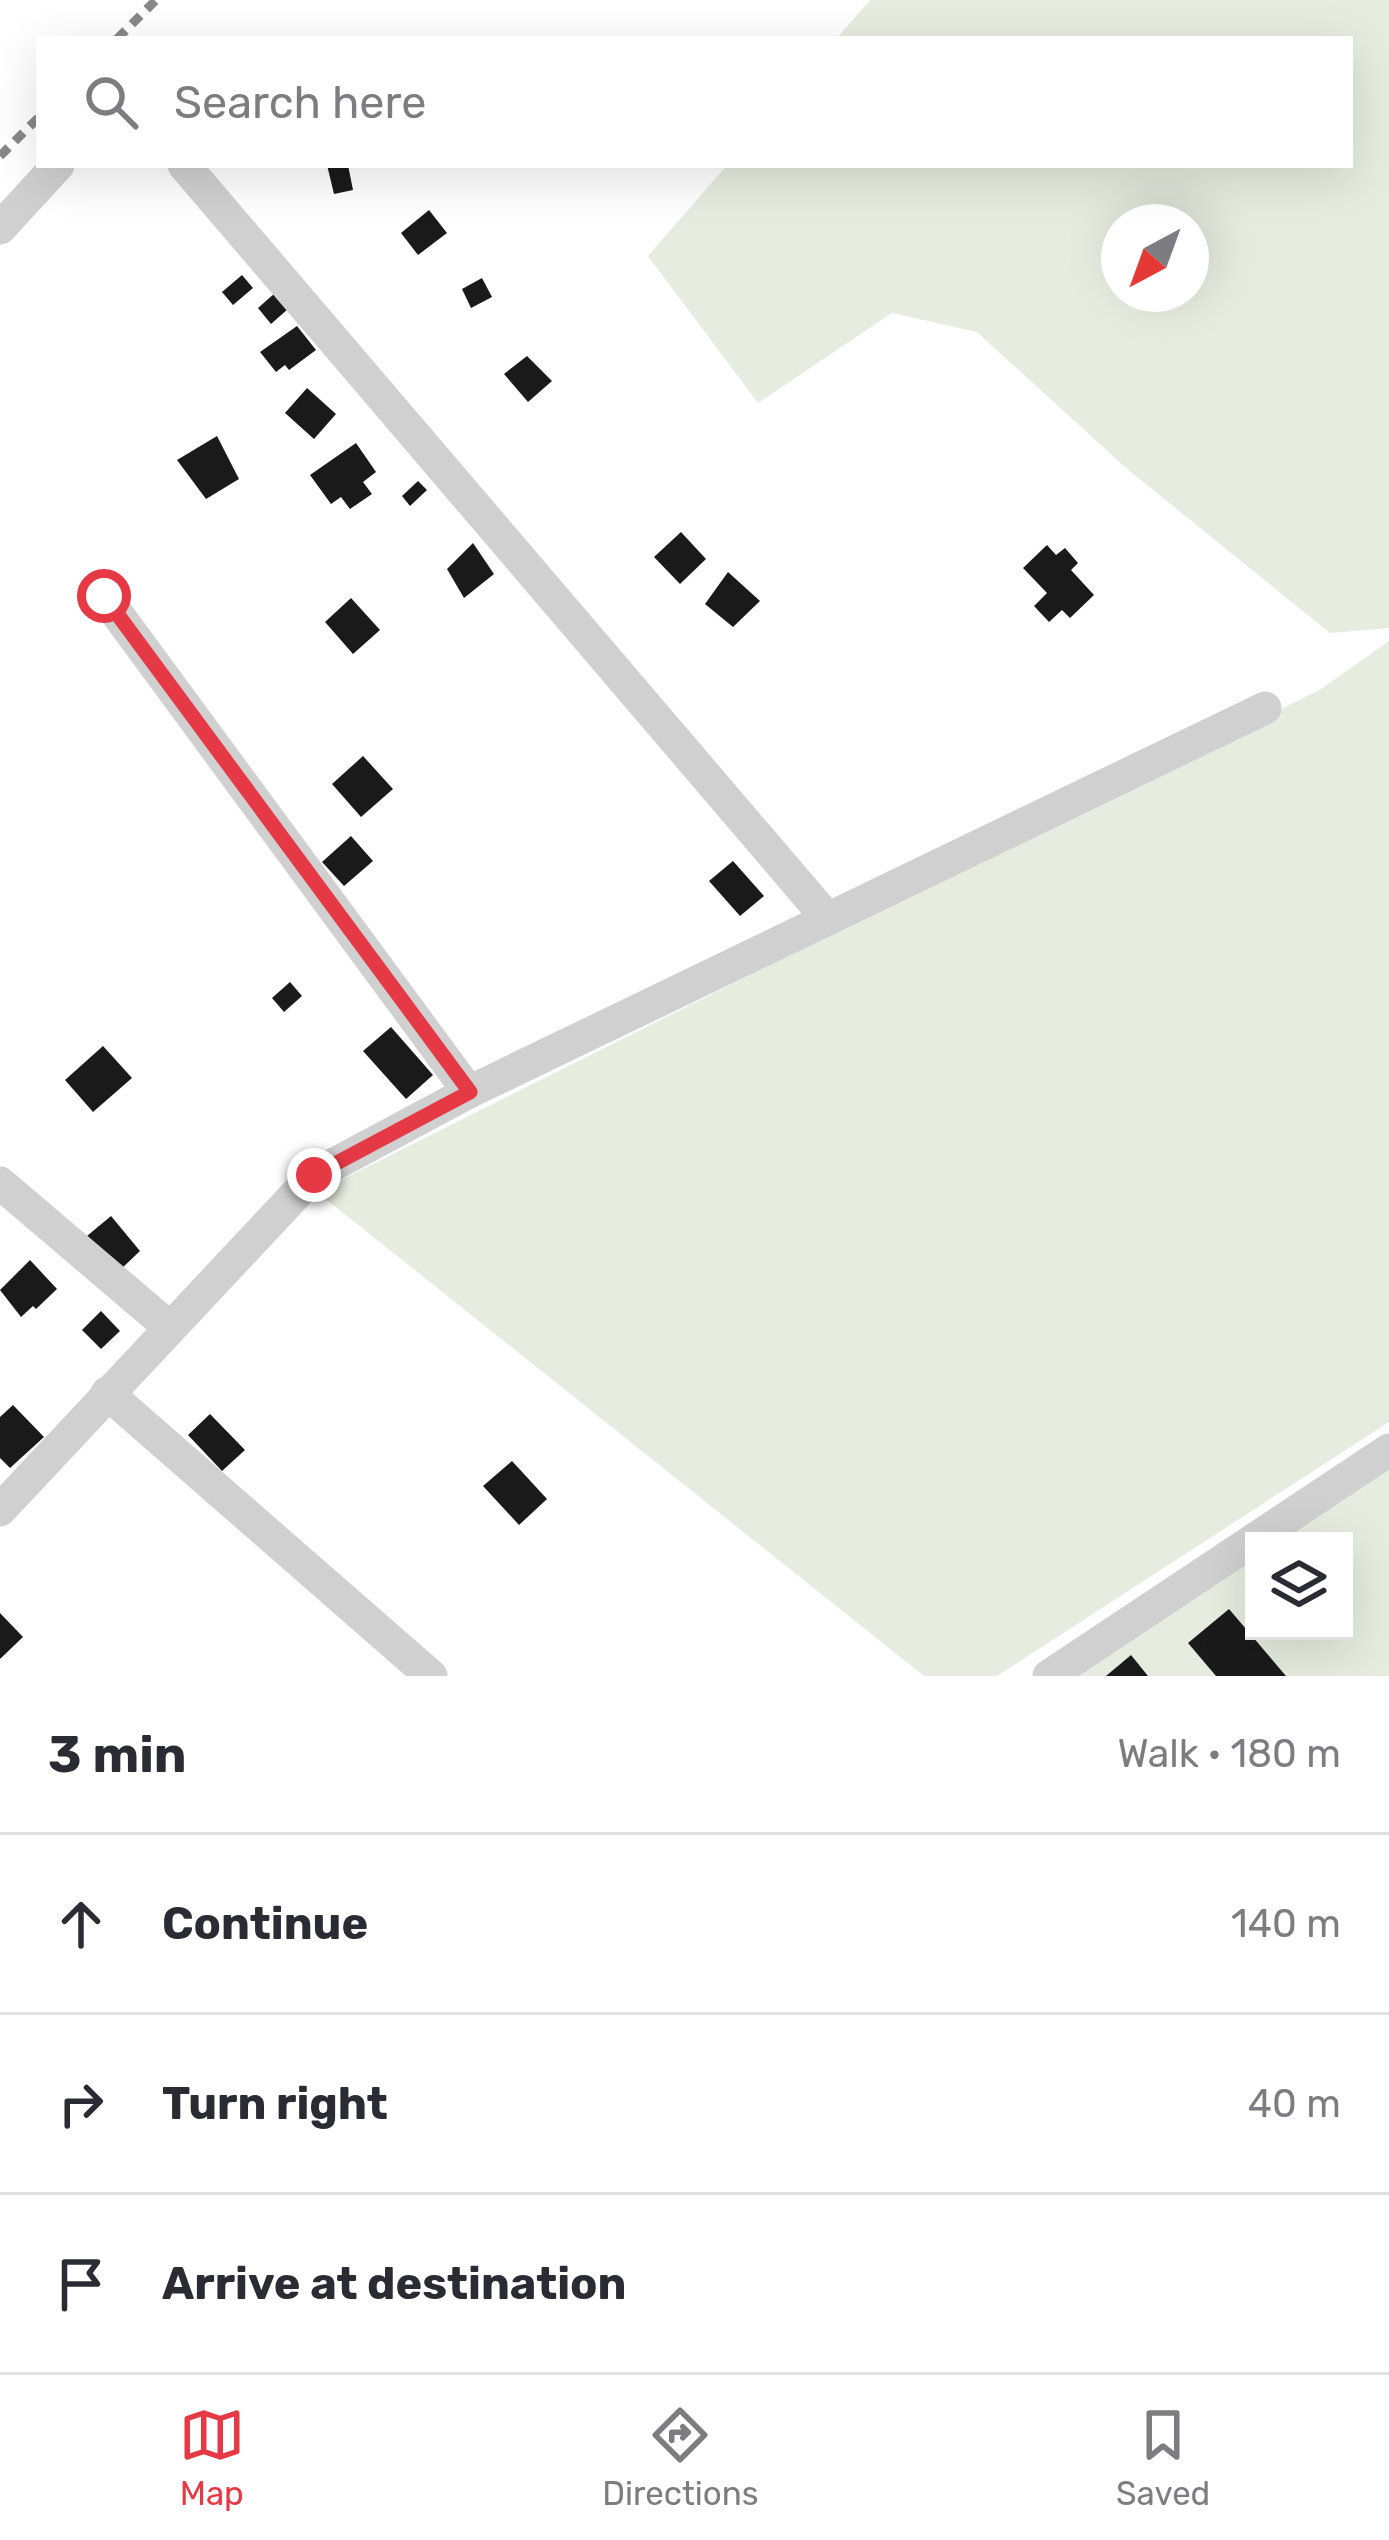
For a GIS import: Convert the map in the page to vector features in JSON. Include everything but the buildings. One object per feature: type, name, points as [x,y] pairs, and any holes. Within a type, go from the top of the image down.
[{"type":"street","points":[[0,228],[55,168]]},
{"type":"street","points":[[187,168],[828,919]]},
{"type":"street","points":[[104,596],[470,1092]]},
{"type":"street","points":[[0,1510],[314,1175],[470,1092],[1264,708]]},
{"type":"street","points":[[0,1183],[169,1327]]},
{"type":"street","points":[[107,1394],[431,1676]]},
{"type":"street","points":[[1049,1676],[1389,1450]]},
{"type":"shaded area","points":[[870,0],[1389,0],[1389,628],[1330,633],[1126,468],[977,332],[892,313],[758,403],[648,256],[724,168],[1353,168],[1353,36],[839,36]]},
{"type":"shaded area","points":[[1389,641],[1389,1422],[997,1676],[924,1676],[317,1192],[1321,689]]},
{"type":"shaded area","points":[[1389,1469],[1389,1676],[1078,1676],[1245,1565],[1245,1640],[1353,1640],[1353,1532],[1294,1532]]},
{"type":"railway","points":[[120,36],[156,0]]},
{"type":"railway","points":[[0,156],[36,120]]},
{"type":"route","points":[[104,596],[470,1092],[314,1175]]}]
